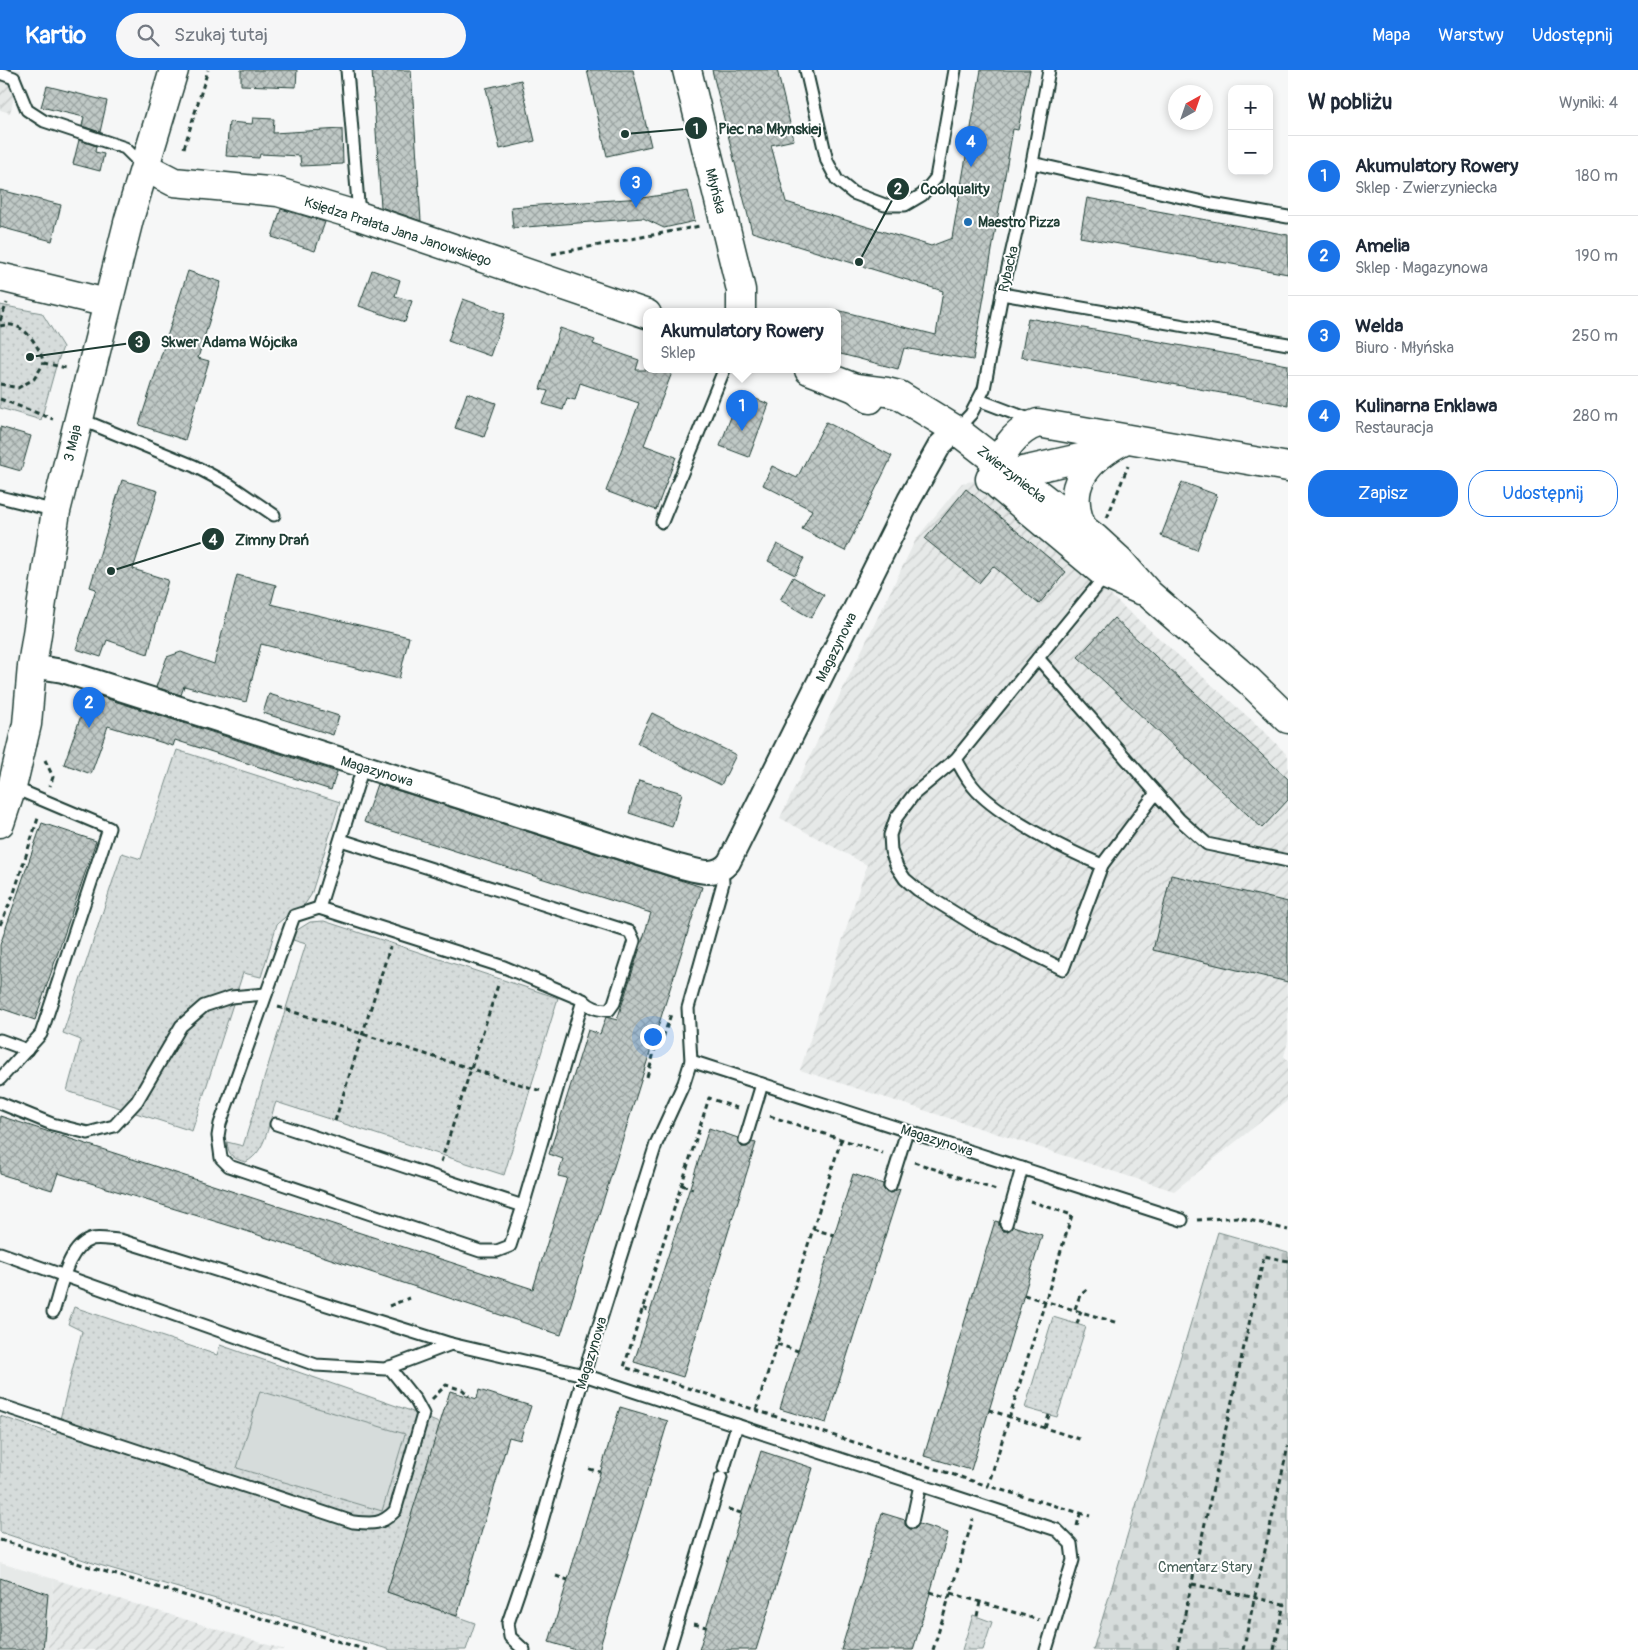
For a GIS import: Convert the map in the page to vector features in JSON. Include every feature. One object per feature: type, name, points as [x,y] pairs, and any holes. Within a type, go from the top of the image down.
[{"type":"street","name":"3 Maja","points":[[0,823],[12,788],[27,724],[32,666],[56,511],[66,418],[107,303],[174,70]]},
{"type":"street","name":"Młyńska","points":[[687,70],[741,290],[741,308]]},
{"type":"street","name":"Księdza Prałata Jana Janowskiego","points":[[145,167],[174,182],[278,192],[359,216],[643,313]]},
{"type":"street","points":[[4,289],[107,303]]},
{"type":"street","name":"Zwierzyniecka","points":[[817,373],[855,388],[880,406],[949,436],[1000,471],[1095,524],[1113,567]]},
{"type":"street","points":[[1000,471],[1015,436],[1029,426],[1038,423],[1128,449],[1288,467]]},
{"type":"street","name":"Magazynowa","points":[[32,666],[63,671],[678,866],[712,873],[722,869],[731,858],[909,500],[949,436]]},
{"type":"street","points":[[1000,471],[1128,449]]},
{"type":"street","points":[[1095,524],[1076,515],[1075,494],[1088,465],[1102,453]]},
{"type":"street","name":"Zwierzyniecka","points":[[1000,471],[1113,567],[1149,594],[1248,681],[1288,719]]},
{"type":"lane","points":[[347,70],[359,216]]},
{"type":"lane","points":[[806,70],[827,161],[837,180],[853,193],[885,205],[905,205],[922,195],[936,178],[955,70]]},
{"type":"lane","name":"Rybacka","points":[[949,436],[965,423],[984,389],[1002,294],[1032,163],[1049,70]]},
{"type":"lane","points":[[0,73],[14,78],[27,110],[44,121],[125,148],[145,167]]},
{"type":"lane","points":[[1032,163],[1212,204],[1288,217]]},
{"type":"lane","points":[[1002,294],[1288,344]]},
{"type":"lane","points":[[662,522],[723,373]]},
{"type":"lane","points":[[979,400],[1038,423]]},
{"type":"lane","points":[[66,418],[194,466],[230,485],[274,515]]},
{"type":"lane","points":[[0,497],[56,511]]},
{"type":"lane","points":[[1113,567],[956,759],[914,794],[896,818],[890,834],[891,851],[897,867],[905,878],[918,890],[976,926],[1063,968],[1102,865],[1156,793]]},
{"type":"lane","points":[[1038,658],[1179,819],[1206,844],[1288,861]]},
{"type":"lane","points":[[956,759],[977,792],[996,807],[1070,851],[1102,865]]},
{"type":"lane","points":[[319,908],[363,767]]},
{"type":"lane","points":[[0,1079],[41,1034],[109,828],[12,788]]},
{"type":"lane","points":[[340,840],[630,932],[634,942],[614,1003],[609,1010],[600,1010],[591,1007],[583,1000],[504,967],[319,908],[294,916],[220,1124],[218,1148],[221,1158],[229,1166],[480,1251],[497,1251],[510,1246],[583,1000]]},
{"type":"lane","name":"Magazynowa","points":[[522,1648],[510,1637],[508,1623],[538,1535],[584,1374],[656,1144],[684,1083],[691,1060],[688,1008],[723,882],[722,869]]},
{"type":"lane","points":[[0,1103],[52,1124],[88,1133],[114,1126],[137,1101],[181,1026],[204,1006],[231,997],[264,998]]},
{"type":"lane","points":[[0,1040],[27,1050]]},
{"type":"lane","name":"Magazynowa","points":[[691,1060],[1182,1220]]},
{"type":"lane","points":[[745,1140],[762,1084]]},
{"type":"lane","points":[[276,1124],[523,1206]]},
{"type":"lane","points":[[890,1186],[907,1131]]},
{"type":"lane","points":[[1006,1224],[1022,1168]]},
{"type":"lane","points":[[53,1312],[71,1258],[77,1250],[92,1239],[120,1240],[451,1344],[584,1374],[1057,1530],[1071,1544],[1073,1560],[1046,1650]]},
{"type":"lane","points":[[0,1253],[316,1365],[389,1368],[451,1344]]},
{"type":"lane","points":[[0,1406],[354,1522],[375,1525],[385,1521],[395,1510],[423,1414],[416,1401],[389,1368]]},
{"type":"lane","points":[[669,1650],[738,1425]]},
{"type":"lane","points":[[912,1522],[920,1485]]},
{"type":"path","points":[[184,148],[208,70]]},
{"type":"path","points":[[544,255],[703,226]]},
{"type":"path","points":[[0,321],[4,289]]},
{"type":"path","points":[[0,326],[7,324],[18,327],[29,334],[40,348],[44,363],[34,379],[18,388],[0,384]]},
{"type":"path","points":[[44,363],[66,368]]},
{"type":"path","points":[[0,399],[66,418]]},
{"type":"path","points":[[1095,524],[1128,449]]},
{"type":"path","points":[[0,925],[13,896],[53,776],[45,762],[45,755]]},
{"type":"path","points":[[335,1121],[394,932]]},
{"type":"path","points":[[436,1176],[504,967]]},
{"type":"path","points":[[264,998],[363,1034],[555,1096]]},
{"type":"path","points":[[646,1077],[656,1046],[661,1044],[671,1012]]},
{"type":"path","points":[[741,1100],[738,1108],[709,1098],[624,1367],[988,1486],[1090,1516]]},
{"type":"path","points":[[772,1110],[770,1117],[883,1154],[886,1146]]},
{"type":"path","points":[[756,1410],[841,1140]]},
{"type":"path","points":[[916,1156],[914,1164],[998,1192],[1001,1184]]},
{"type":"path","points":[[682,1185],[693,1189]]},
{"type":"path","points":[[988,1486],[1072,1215],[1030,1202],[1031,1195]]},
{"type":"path","points":[[1182,1220],[1238,1217],[1288,1230]]},
{"type":"path","points":[[813,1228],[834,1235]]},
{"type":"path","points":[[1177,1650],[1264,1256],[1288,1261]]},
{"type":"path","points":[[1075,1310],[1080,1295],[1088,1290]]},
{"type":"path","points":[[1024,1295],[1118,1323]]},
{"type":"path","points":[[643,1308],[650,1310]]},
{"type":"path","points":[[1077,1324],[1081,1311]]},
{"type":"path","points":[[777,1344],[798,1351]]},
{"type":"path","points":[[423,1414],[431,1401],[446,1386],[463,1390],[469,1396]]},
{"type":"path","points":[[989,1410],[1082,1440]]},
{"type":"path","points":[[1045,1428],[1049,1415]]},
{"type":"path","points":[[1243,1650],[1288,1446]]},
{"type":"path","points":[[589,1469],[600,1472]]},
{"type":"path","points":[[724,1508],[741,1513]]},
{"type":"path","points":[[933,1650],[974,1516]]},
{"type":"path","points":[[0,1540],[367,1650]]},
{"type":"path","points":[[556,1576],[568,1580]]},
{"type":"path","points":[[1192,1584],[1286,1605],[1274,1650]]},
{"type":"path","points":[[930,1592],[949,1598]]},
{"type":"path","points":[[951,1593],[1054,1624]]},
{"type":"path","points":[[977,1616],[980,1602]]},
{"type":"path","points":[[689,1622],[706,1627]]},
{"type":"shaded area","points":[[0,70],[21,70],[10,113],[0,110]]},
{"type":"shaded area","points":[[973,481],[1084,572],[1264,731],[1288,756],[1288,1041],[1284,1056],[1288,1061],[1288,1100],[1174,1191],[800,1070],[867,865],[780,818],[916,539],[962,483]]},
{"type":"shaded area","points":[[0,1563],[54,1579],[48,1650],[0,1650]]},
{"type":"shaded area","points":[[54,1579],[285,1650],[48,1650]]},
{"type":"green space","points":[[0,305],[42,313],[63,347],[41,420],[0,408]]},
{"type":"green space","points":[[177,750],[340,802],[311,895],[305,904],[291,912],[277,924],[261,977],[243,973],[192,1131],[67,1091],[81,1040],[63,1033],[122,853],[141,859]]},
{"type":"green space","points":[[324,921],[558,998],[504,1175],[276,1102],[263,1144],[253,1157],[246,1162],[235,1158],[230,1153],[227,1142],[243,1146],[306,944],[293,940],[294,932],[310,922]]},
{"type":"green space","name":"Cmentarz Stary","points":[[1218,1232],[1288,1252],[1288,1650],[1093,1650]]},
{"type":"green space","points":[[74,1307],[217,1355],[220,1345],[408,1410],[441,1424],[387,1592],[475,1623],[466,1650],[391,1650],[96,1564],[0,1532],[0,1416],[56,1435],[82,1331],[68,1324]]},
{"type":"green space","points":[[1053,1317],[1086,1327],[1057,1417],[1025,1408]]},
{"type":"green space","points":[[260,1391],[405,1434],[382,1511],[237,1468]]},
{"type":"green space","points":[[973,1615],[992,1622],[983,1650],[962,1650]]},
{"type":"building","points":[[241,70],[297,70],[296,87],[241,85]]},
{"type":"building","points":[[372,70],[411,70],[421,221],[381,207]]},
{"type":"building","points":[[587,70],[633,70],[651,146],[607,156]]},
{"type":"building","points":[[712,70],[777,70],[794,140],[771,145],[786,202],[931,246],[952,238],[981,70],[1030,70],[1018,130],[1013,129],[973,360],[904,348],[898,369],[841,354],[841,311],[936,335],[943,291],[752,232]]},
{"type":"building","points":[[521,80],[535,141],[500,149],[486,88]]},
{"type":"building","points":[[47,86],[107,101],[100,132],[82,126],[84,117],[41,107]]},
{"type":"building","points":[[253,118],[274,119],[273,133],[342,129],[343,164],[301,166],[300,156],[260,154],[259,158],[226,156],[229,122],[252,124]]},
{"type":"building","points":[[79,140],[96,146],[95,152],[104,154],[100,171],[73,164]]},
{"type":"building","points":[[0,190],[61,205],[52,241],[0,227]]},
{"type":"building","points":[[688,191],[695,221],[664,228],[643,218],[513,228],[511,207],[642,198]]},
{"type":"building","points":[[1087,198],[1288,235],[1288,274],[1080,237]]},
{"type":"building","points":[[281,209],[325,222],[315,251],[272,237]]},
{"type":"building","points":[[372,270],[400,280],[395,296],[412,301],[405,322],[359,306]]},
{"type":"building","points":[[188,271],[221,282],[198,358],[209,361],[185,440],[139,425]]},
{"type":"building","points":[[463,299],[505,314],[490,356],[448,341]]},
{"type":"building","points":[[1028,318],[1288,365],[1288,405],[1021,357]]},
{"type":"building","points":[[560,328],[595,340],[593,344],[639,360],[636,370],[643,370],[643,373],[672,373],[644,445],[676,457],[656,510],[606,491],[639,403],[580,383],[575,400],[567,398],[563,410],[543,404],[548,391],[540,389]]},
{"type":"building","points":[[467,393],[496,403],[484,437],[455,428]]},
{"type":"building","points":[[740,393],[769,404],[749,457],[720,446]]},
{"type":"building","points":[[826,422],[892,456],[845,551],[802,529],[812,510],[763,485],[772,466],[797,478]]},
{"type":"building","points":[[0,427],[31,436],[21,471],[0,465]]},
{"type":"building","points":[[122,480],[158,491],[133,569],[168,580],[148,654],[107,640],[101,657],[76,649],[96,589],[90,587]]},
{"type":"building","points":[[1182,482],[1217,495],[1197,550],[1161,536]]},
{"type":"building","points":[[966,489],[1066,572],[1039,604],[993,566],[979,583],[925,539]]},
{"type":"building","points":[[777,544],[804,558],[795,575],[768,561]]},
{"type":"building","points":[[237,575],[276,585],[271,604],[409,637],[399,679],[261,644],[246,702],[184,686],[181,695],[156,687],[167,657],[181,652],[214,664]]},
{"type":"building","points":[[793,577],[824,595],[811,618],[780,600]]},
{"type":"building","points":[[1114,618],[1288,779],[1288,800],[1262,828],[1078,657]]},
{"type":"building","points":[[89,693],[337,772],[331,790],[175,740],[173,746],[108,726],[91,774],[64,764]]},
{"type":"building","points":[[269,694],[339,716],[333,735],[263,713]]},
{"type":"building","points":[[652,713],[736,755],[721,785],[637,743]]},
{"type":"building","points":[[639,780],[682,793],[672,827],[629,813]]},
{"type":"building","points":[[377,784],[702,887],[561,1335],[237,1228],[58,1173],[52,1190],[0,1174],[0,1116],[533,1289],[567,1178],[558,1176],[563,1159],[549,1154],[588,1030],[600,1034],[606,1017],[617,1020],[651,913],[364,822]]},
{"type":"building","points":[[42,823],[96,841],[35,1020],[0,1008],[0,945]]},
{"type":"building","points":[[1171,875],[1288,902],[1288,982],[1153,950]]},
{"type":"building","points":[[709,1128],[738,1138],[738,1142],[742,1147],[747,1147],[752,1142],[756,1143],[683,1377],[634,1362]]},
{"type":"building","points":[[853,1174],[883,1184],[883,1188],[887,1193],[900,1189],[826,1423],[780,1409]]},
{"type":"building","points":[[995,1221],[999,1222],[999,1226],[1003,1231],[1008,1231],[1013,1226],[1042,1235],[971,1470],[924,1456]]},
{"type":"building","points":[[479,1390],[531,1406],[520,1440],[509,1437],[457,1616],[387,1592],[450,1391],[477,1399]]},
{"type":"building","points":[[620,1407],[668,1421],[599,1650],[576,1650],[549,1642]]},
{"type":"building","points":[[761,1451],[813,1468],[756,1650],[699,1650]]},
{"type":"building","points":[[882,1513],[905,1520],[905,1525],[910,1529],[915,1529],[919,1524],[948,1533],[913,1650],[841,1650]]},
{"type":"building","points":[[0,1578],[48,1594],[43,1650],[0,1650]]},
{"type":"place","name":"Piec na Młynskiej","points":[[625,134]]},
{"type":"place","name":"Kulinarna Enklawa","points":[[971,167]]},
{"type":"place","name":"Welda","points":[[636,208]]},
{"type":"place","name":"Maestro Pizza","points":[[968,222]]},
{"type":"place","name":"Coolquality","points":[[859,262]]},
{"type":"place","name":"Skwer Adama Wójcika","points":[[30,357]]},
{"type":"place","name":"Akumulatory Rowery","points":[[742,431]]},
{"type":"place","name":"Zimny Drań","points":[[111,571]]},
{"type":"place","name":"Amelia","points":[[89,728]]}]
